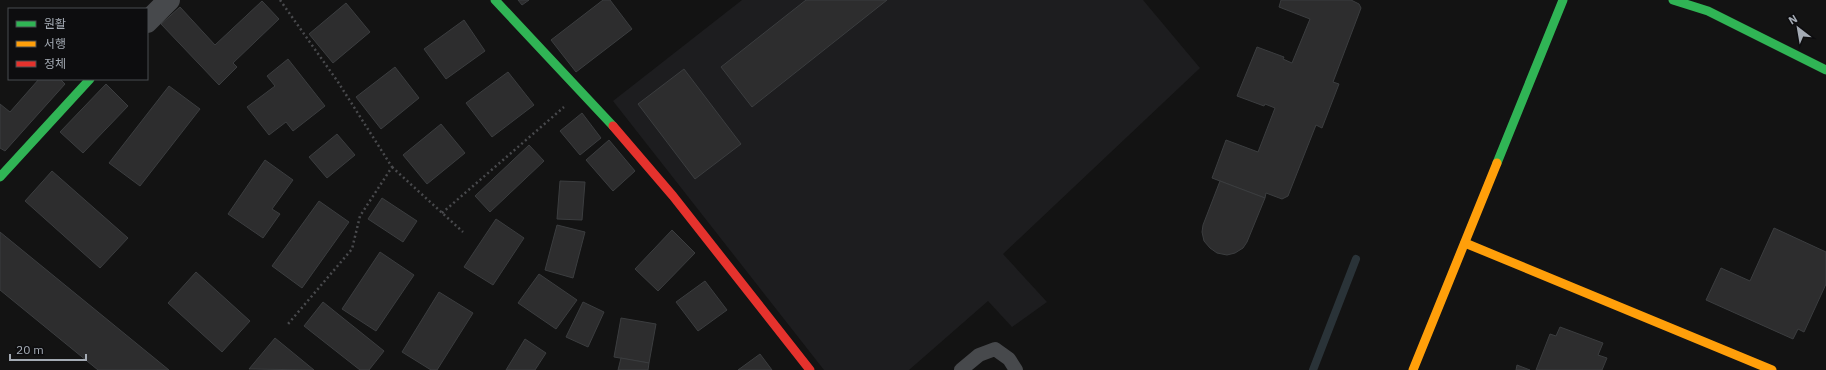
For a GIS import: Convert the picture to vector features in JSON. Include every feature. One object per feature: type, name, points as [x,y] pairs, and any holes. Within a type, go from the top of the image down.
[{"type":"street","points":[[148,21],[169,0]]},
{"type":"street","points":[[495,0],[582,92],[673,196],[810,370]]},
{"type":"street","points":[[1413,370],[1563,0]]},
{"type":"street","points":[[1673,0],[1708,11],[1826,70]]},
{"type":"street","points":[[0,177],[89,80]]},
{"type":"street","points":[[1465,243],[1772,370]]},
{"type":"lane","points":[[961,370],[979,355],[995,349],[1009,359],[1016,370]]},
{"type":"path","points":[[280,0],[338,82],[392,167],[463,232]]},
{"type":"path","points":[[442,213],[582,92]]},
{"type":"path","points":[[288,324],[352,249],[360,216],[392,167]]},
{"type":"shaded area","points":[[742,0],[1143,0],[1200,68],[1003,254],[1047,302],[1012,327],[988,301],[909,370],[824,370],[613,101]]},
{"type":"building","points":[[518,0],[529,0],[522,5]]},
{"type":"building","points":[[603,0],[610,0],[632,29],[576,72],[551,40]]},
{"type":"building","points":[[806,0],[887,0],[752,107],[721,67]]},
{"type":"building","points":[[1281,0],[1351,0],[1359,4],[1361,8],[1333,82],[1339,84],[1322,128],[1316,125],[1288,196],[1282,199],[1266,193],[1265,198],[1212,178],[1226,140],[1258,152],[1275,108],[1265,104],[1264,106],[1237,96],[1257,47],[1284,57],[1283,59],[1292,63],[1310,19],[1279,7]]},
{"type":"building","points":[[262,1],[279,19],[233,63],[237,67],[219,85],[161,24],[180,7],[215,45]]},
{"type":"building","points":[[346,3],[370,32],[333,63],[309,34]]},
{"type":"building","points":[[464,20],[485,51],[446,79],[424,49]]},
{"type":"building","points":[[288,59],[325,106],[293,131],[286,122],[269,135],[247,107],[275,86],[267,76]]},
{"type":"building","points":[[395,67],[419,98],[381,129],[356,97]]},
{"type":"building","points":[[684,69],[741,144],[695,179],[638,104]]},
{"type":"building","points":[[508,72],[534,105],[492,137],[466,103]]},
{"type":"building","points":[[38,80],[61,80],[65,84],[5,151],[0,148],[0,104],[10,112]]},
{"type":"building","points":[[106,84],[128,106],[83,153],[60,132]]},
{"type":"building","points":[[169,86],[200,109],[140,186],[109,163]]},
{"type":"building","points":[[582,113],[601,138],[580,155],[560,131]]},
{"type":"building","points":[[441,124],[465,153],[427,184],[403,155]]},
{"type":"building","points":[[337,134],[355,155],[327,178],[309,157]]},
{"type":"building","points":[[609,140],[635,171],[613,191],[586,160]]},
{"type":"building","points":[[529,145],[544,161],[490,212],[475,196]]},
{"type":"building","points":[[265,160],[293,180],[272,209],[280,214],[263,238],[228,214]]},
{"type":"building","points":[[52,171],[128,238],[100,268],[25,201]]},
{"type":"building","points":[[560,181],[585,182],[582,220],[557,219]]},
{"type":"building","points":[[1220,181],[1265,198],[1247,242],[1243,248],[1235,253],[1227,255],[1217,253],[1210,248],[1204,241],[1202,232],[1203,225]]},
{"type":"building","points":[[382,198],[417,221],[403,242],[368,219]]},
{"type":"building","points":[[319,201],[349,222],[302,288],[272,266]]},
{"type":"building","points":[[496,219],[524,238],[493,285],[464,267]]},
{"type":"building","points":[[557,225],[585,232],[573,278],[545,270]]},
{"type":"building","points":[[1774,228],[1826,252],[1826,284],[1804,332],[1798,329],[1793,339],[1706,300],[1721,268],[1750,281]]},
{"type":"building","points":[[672,230],[695,253],[658,291],[635,269]]},
{"type":"building","points":[[0,232],[169,370],[98,370],[0,290]]},
{"type":"building","points":[[380,252],[414,275],[376,331],[342,309]]},
{"type":"building","points":[[196,272],[250,321],[222,352],[168,303]]},
{"type":"building","points":[[539,274],[577,300],[556,329],[518,303]]},
{"type":"building","points":[[705,281],[727,310],[698,331],[676,302]]},
{"type":"building","points":[[439,292],[473,313],[437,370],[431,370],[402,352]]},
{"type":"building","points":[[323,302],[384,351],[369,370],[360,370],[304,326]]},
{"type":"building","points":[[583,302],[604,312],[588,347],[566,337]]},
{"type":"building","points":[[621,318],[656,324],[649,363],[614,357]]},
{"type":"building","points":[[1560,327],[1603,343],[1598,355],[1607,358],[1602,370],[1536,370],[1550,334],[1556,336]]},
{"type":"building","points":[[275,338],[314,370],[249,369]]},
{"type":"building","points":[[525,339],[546,353],[535,370],[506,370]]},
{"type":"building","points":[[760,354],[772,370],[738,370]]},
{"type":"building","points":[[621,358],[649,363],[648,370],[618,370]]},
{"type":"building","points":[[1517,365],[1530,370],[1516,370]]},
{"type":"waterway","points":[[1313,370],[1356,259]]},
{"type":"traffic: fast","points":[[495,0],[613,126]]},
{"type":"traffic: fast","points":[[1497,163],[1563,0]]},
{"type":"traffic: fast","points":[[1673,0],[1708,11],[1826,70]]},
{"type":"traffic: fast","points":[[0,177],[89,80]]},
{"type":"traffic: slow","points":[[1413,370],[1497,163]]},
{"type":"traffic: slow","points":[[1465,243],[1772,370]]},
{"type":"traffic: jam","points":[[613,126],[673,196],[810,370]]}]
